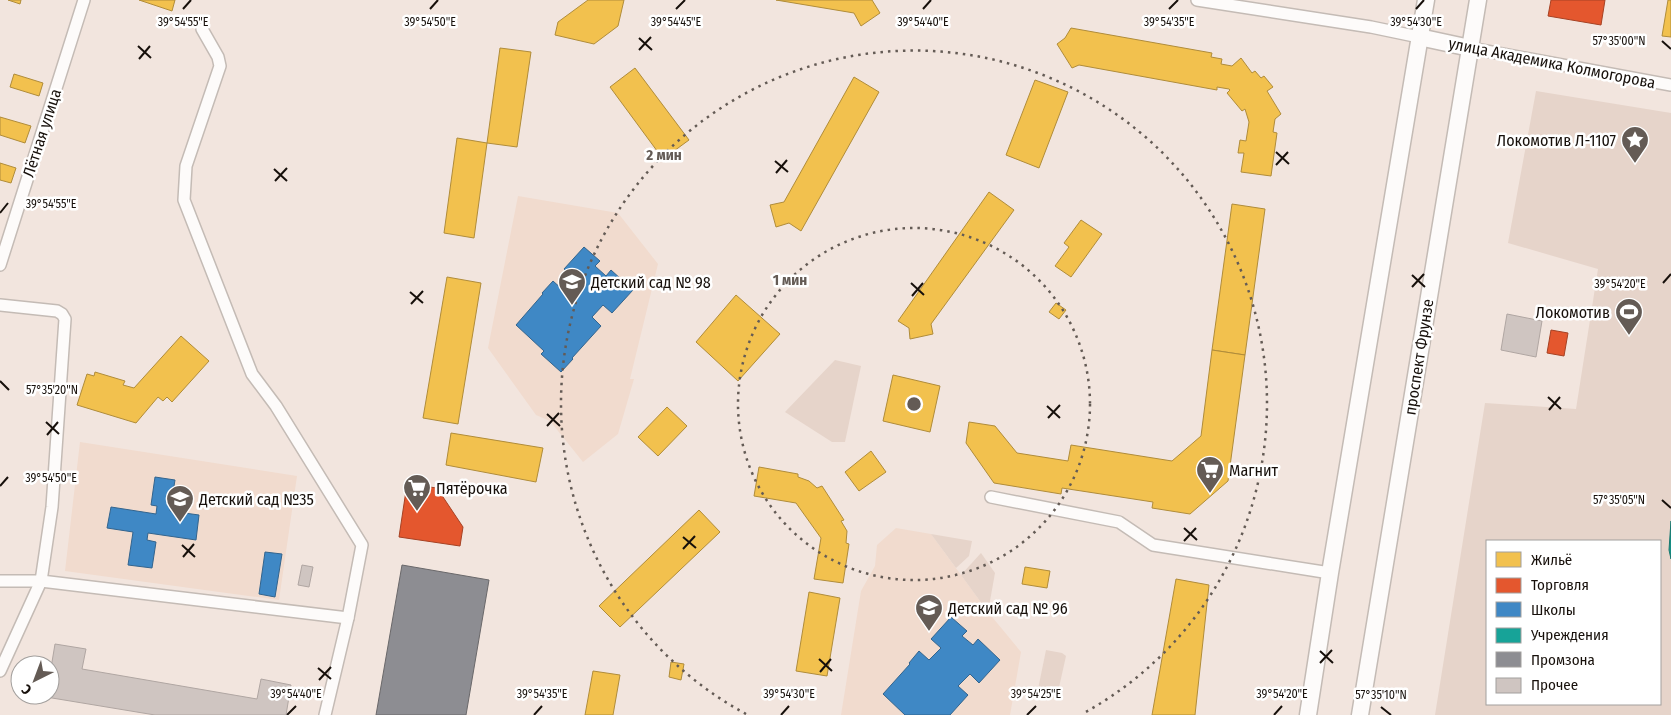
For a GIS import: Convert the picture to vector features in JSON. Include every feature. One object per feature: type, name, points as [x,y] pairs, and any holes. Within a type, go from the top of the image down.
[{"type":"main road","points":[[1308,715],[1426,0]]},
{"type":"main road","name":"проспект Фрунзе","points":[[1360,715],[1478,0]]},
{"type":"main road","name":"улица Академика Колмогорова","points":[[1419,37],[1470,48]]},
{"type":"street","name":"Лётная улица","points":[[0,265],[84,0]]},
{"type":"street","name":"улица Академика Колмогорова","points":[[1197,0],[1371,27],[1419,37]]},
{"type":"street","points":[[202,29],[218,57],[220,66],[186,166],[184,200],[252,374],[276,406],[362,545],[348,618],[325,715]]},
{"type":"street","name":"улица Академика Колмогорова","points":[[1470,48],[1671,86]]},
{"type":"street","points":[[0,304],[57,311],[65,319],[52,507],[41,581],[0,672]]},
{"type":"street","points":[[991,496],[1120,522],[1153,545],[1330,573]]},
{"type":"street","points":[[0,581],[41,581],[348,618]]},
{"type":"shaded area","name":"Локомотив","points":[[1536,91],[1671,113],[1671,715],[1435,715],[1485,403],[1576,409],[1598,269],[1508,243]]},
{"type":"shaded area","name":"Детский сад № 98","points":[[518,196],[618,213],[658,264],[630,379],[634,379],[618,434],[583,462],[550,421],[536,415],[488,348]]},
{"type":"shaded area","points":[[835,360],[861,366],[845,442],[832,442],[785,412]]},
{"type":"shaded area","name":"Детский сад №35","points":[[80,442],[297,476],[279,600],[65,571]]},
{"type":"shaded area","name":"Детский сад № 96","points":[[896,528],[931,534],[988,612],[1021,652],[1010,715],[841,715],[861,591],[875,566],[877,545]]},
{"type":"shaded area","points":[[931,534],[972,541],[969,556],[956,568]]},
{"type":"shaded area","points":[[981,553],[995,573],[988,612],[961,575]]},
{"type":"shaded area","points":[[1046,650],[1062,653],[1066,656],[1058,692],[1036,699]]},
{"type":"building: Жильё","points":[[8,0],[21,0],[20,4]]},
{"type":"building: Жильё","points":[[139,0],[175,0],[172,11]]},
{"type":"building: Жильё","points":[[588,0],[624,0],[618,26],[594,44],[555,35],[558,22]]},
{"type":"building: Жильё","points":[[776,0],[872,0],[880,13],[861,26],[854,13]]},
{"type":"building: Жильё","points":[[1668,0],[1671,0],[1671,37],[1662,36]]},
{"type":"building: Жильё","points":[[1071,28],[1212,53],[1211,57],[1222,59],[1221,64],[1232,66],[1241,58],[1252,73],[1255,71],[1261,78],[1264,76],[1273,87],[1267,91],[1281,114],[1275,119],[1273,132],[1277,133],[1271,176],[1241,172],[1244,153],[1238,153],[1240,140],[1246,141],[1249,122],[1245,109],[1242,111],[1227,93],[1229,89],[1217,87],[1217,90],[1079,65],[1072,68],[1057,44],[1065,38]]},
{"type":"building: Жильё","points":[[500,48],[531,52],[517,147],[487,143]]},
{"type":"building: Жильё","points":[[635,68],[689,140],[663,159],[610,87]]},
{"type":"building: Жильё","points":[[14,74],[43,83],[39,96],[10,87]]},
{"type":"building: Жильё","points":[[854,77],[879,92],[801,231],[789,223],[776,227],[770,205],[784,202]]},
{"type":"building: Жильё","points":[[1035,80],[1068,92],[1039,168],[1006,155]]},
{"type":"building: Жильё","points":[[0,117],[31,126],[25,143],[0,135]]},
{"type":"building: Жильё","points":[[457,138],[487,143],[474,238],[444,233]]},
{"type":"building: Жильё","points":[[0,163],[16,168],[11,183],[0,180]]},
{"type":"building: Жильё","points":[[989,192],[1014,210],[931,324],[933,334],[910,339],[909,328],[898,321]]},
{"type":"building: Жильё","points":[[1232,204],[1265,209],[1245,355],[1212,350]]},
{"type":"building: Жильё","points":[[1081,220],[1102,234],[1071,277],[1055,266],[1069,247],[1064,243]]},
{"type":"building: Жильё","points":[[447,277],[481,283],[458,424],[423,418]]},
{"type":"building: Жильё","points":[[736,295],[780,334],[738,381],[696,342]]},
{"type":"building: Жильё","points":[[1056,303],[1066,310],[1059,319],[1049,312]]},
{"type":"building: Жильё","points":[[181,336],[209,361],[172,402],[167,397],[163,401],[158,397],[136,423],[77,405],[87,374],[94,376],[95,372],[125,381],[123,385],[134,388]]},
{"type":"building: Жильё","points":[[1212,350],[1245,355],[1228,481],[1190,514],[1152,508],[1153,502],[1062,488],[1061,494],[994,483],[966,443],[969,422],[995,426],[1017,453],[1068,461],[1071,445],[1172,461],[1201,436]]},
{"type":"building: Жильё","points":[[893,375],[940,386],[930,432],[883,421]]},
{"type":"building: Жильё","points":[[667,407],[687,426],[658,456],[638,437]]},
{"type":"building: Жильё","points":[[451,433],[543,448],[536,482],[446,465]]},
{"type":"building: Жильё","points":[[871,451],[886,472],[859,491],[845,472]]},
{"type":"building: Жильё","points":[[759,467],[798,474],[798,477],[809,481],[817,488],[822,486],[844,520],[841,521],[847,531],[846,543],[849,544],[843,583],[814,579],[821,538],[796,503],[754,496]]},
{"type":"building: Жильё","points":[[699,510],[720,532],[620,627],[599,606]]},
{"type":"building: Жильё","points":[[1025,567],[1050,571],[1047,588],[1022,584]]},
{"type":"building: Жильё","points":[[1176,579],[1209,585],[1195,715],[1152,715]]},
{"type":"building: Жильё","points":[[809,592],[840,598],[827,676],[796,671]]},
{"type":"building: Жильё","points":[[671,662],[684,664],[681,680],[669,677]]},
{"type":"building: Жильё","points":[[593,671],[620,675],[613,715],[585,715]]},
{"type":"building: Торговля","points":[[1551,0],[1605,0],[1601,25],[1548,16]]},
{"type":"building: Торговля","points":[[1551,330],[1568,333],[1564,356],[1547,353]]},
{"type":"building: Торговля","points":[[407,484],[437,488],[463,527],[460,546],[399,537]]},
{"type":"building: Школы","points":[[584,247],[600,261],[595,266],[606,276],[611,270],[633,290],[612,313],[603,305],[592,317],[601,326],[561,372],[541,354],[544,351],[516,325],[553,281],[563,290],[574,278],[564,269]]},
{"type":"building: Школы","points":[[155,477],[175,480],[170,511],[199,515],[196,540],[148,533],[147,540],[156,542],[152,568],[128,565],[133,532],[107,528],[111,507],[156,514],[157,506],[151,505]]},
{"type":"building: Школы","points":[[265,552],[282,554],[275,597],[259,594]]},
{"type":"building: Школы","points":[[951,617],[967,631],[962,636],[973,645],[978,639],[1000,660],[979,683],[970,674],[958,686],[968,695],[950,715],[905,715],[883,694],[919,651],[929,660],[941,648],[931,639]]},
{"type":"building: Учреждения","points":[[1671,521],[1671,559],[1669,550]]},
{"type":"building: Промзона","points":[[402,565],[489,580],[466,715],[376,715]]},
{"type":"building: Прочее","points":[[1507,314],[1542,321],[1536,357],[1501,350]]},
{"type":"building: Прочее","points":[[302,565],[313,567],[309,587],[298,585]]},
{"type":"building: Прочее","points":[[55,644],[86,649],[82,669],[257,699],[261,679],[291,685],[286,715],[155,715],[60,699],[60,655],[53,655]]},
{"type":"place","name":"Локомотив Л-1107","points":[[1635,164]]},
{"type":"place","name":"Детский сад № 98","points":[[572,306]]},
{"type":"place","name":"Локомотив","points":[[1629,336]]},
{"type":"place","name":"Магнит","points":[[1210,494]]},
{"type":"place","name":"Пятёрочка","points":[[417,512]]},
{"type":"place","name":"Детский сад №35","points":[[180,523]]},
{"type":"place","name":"Детский сад № 96","points":[[929,632]]}]
